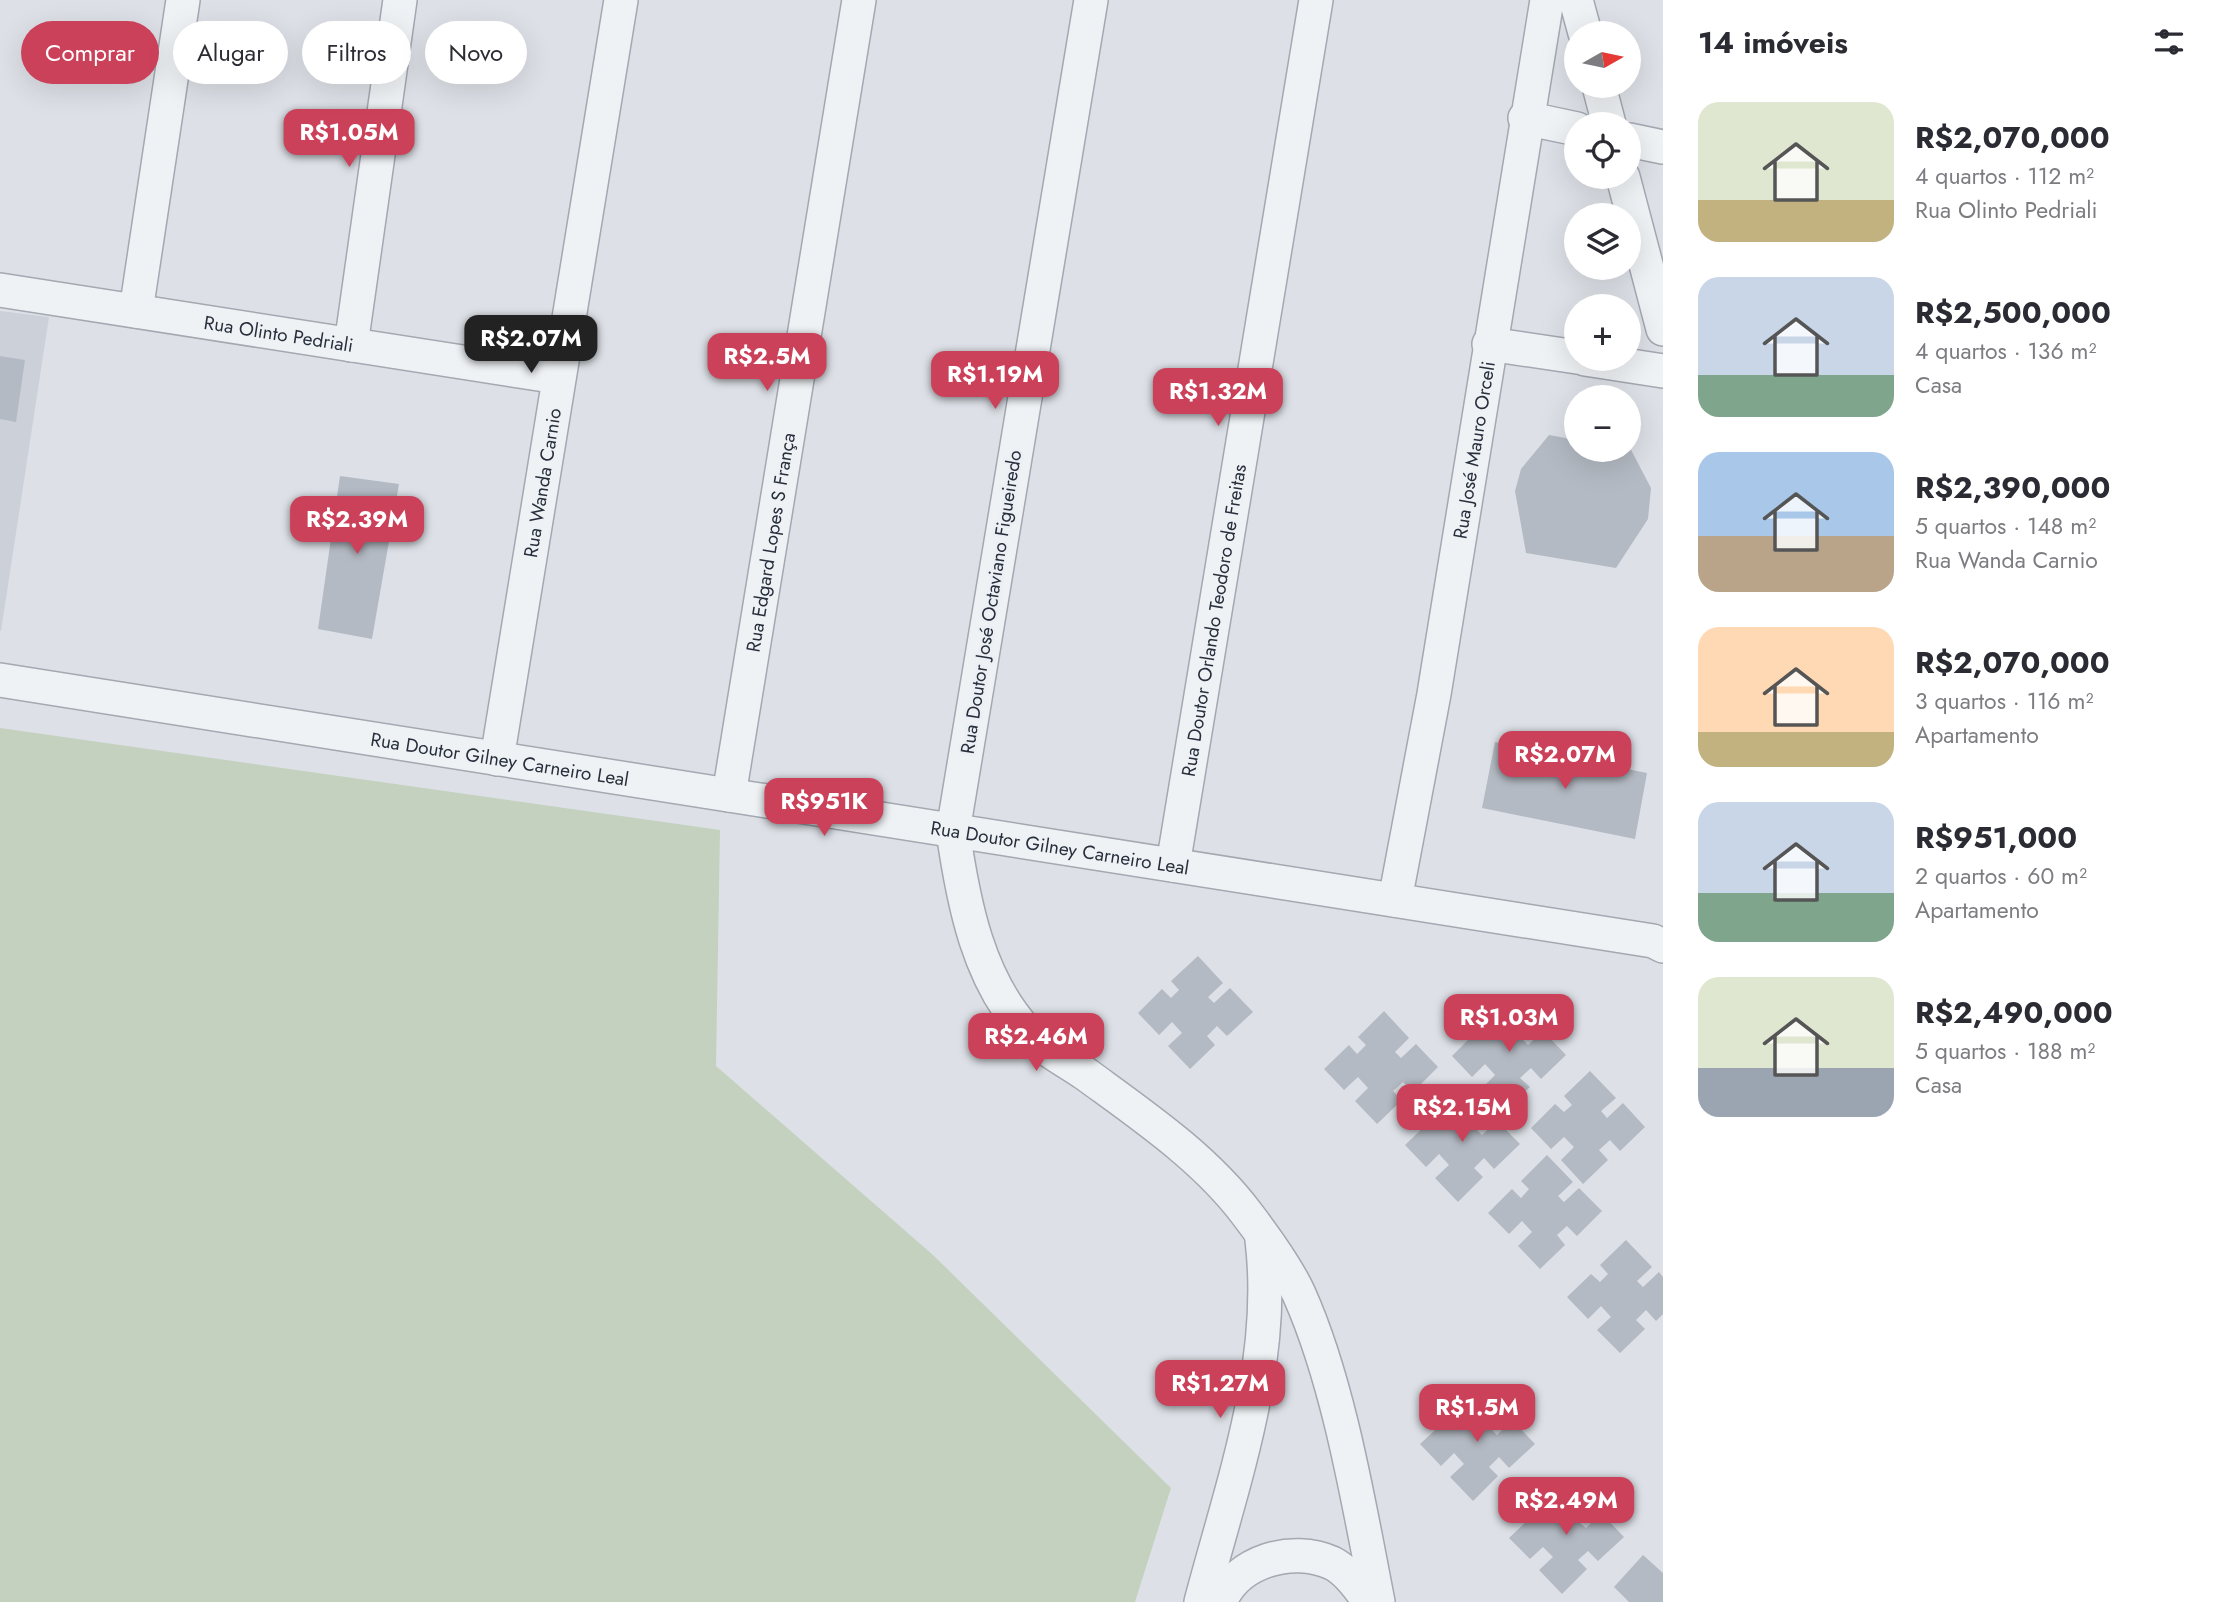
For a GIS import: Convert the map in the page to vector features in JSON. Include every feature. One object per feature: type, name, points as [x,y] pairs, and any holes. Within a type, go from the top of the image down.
[{"type":"street","points":[[135,311],[183,0]]},
{"type":"street","points":[[351,345],[400,0]]},
{"type":"street","name":"Rua Wanda Carnio","points":[[497,759],[621,0]]},
{"type":"street","name":"Rua Edgard Lopes S França","points":[[729,795],[859,0]]},
{"type":"street","name":"Rua Doutor José Octaviano Figueiredo","points":[[1091,0],[953,831],[962,894],[981,953],[1005,1003],[1031,1037],[1206,1167],[1243,1208],[1298,1293],[1323,1360],[1350,1468],[1378,1602]]},
{"type":"street","name":"Rua Doutor Orlando Teodoro de Freitas","points":[[1173,866],[1316,0]]},
{"type":"street","name":"Rua José Mauro Orceli","points":[[1395,900],[1434,694],[1525,118],[1547,0]]},
{"type":"street","points":[[1576,0],[1582,21]]},
{"type":"street","points":[[1525,118],[1564,126]]},
{"type":"street","points":[[1641,142],[1663,147]]},
{"type":"street","points":[[1626,189],[1663,329]]},
{"type":"street","name":"Rua Olinto Pedriali","points":[[0,290],[558,377]]},
{"type":"street","points":[[1489,344],[1564,356]]},
{"type":"street","points":[[1641,368],[1663,371]]},
{"type":"street","name":"Rua Doutor Gilney Carneiro Leal","points":[[0,680],[1395,900],[1653,942],[1663,946]]},
{"type":"street","points":[[1201,1602],[1261,1371],[1267,1306],[1261,1237]]},
{"type":"street","points":[[1220,1602],[1234,1580],[1245,1571],[1262,1562],[1299,1555],[1333,1564],[1354,1581],[1370,1602]]},
{"type":"shaded area","points":[[0,311],[49,317],[1,631],[0,631]]},
{"type":"green space","points":[[0,728],[720,830],[716,1066],[933,1255],[1171,1488],[1135,1602],[0,1602]]},
{"type":"building","points":[[0,356],[25,360],[16,422],[0,419]]},
{"type":"building","points":[[1549,435],[1564,438],[1564,462],[1637,462],[1651,488],[1648,519],[1616,568],[1526,553],[1515,491],[1521,469]]},
{"type":"building","points":[[340,476],[399,484],[372,639],[318,629]]},
{"type":"building","points":[[1495,742],[1647,773],[1635,839],[1482,808]]},
{"type":"building","points":[[1198,956],[1223,983],[1208,997],[1214,1003],[1230,988],[1253,1012],[1227,1036],[1217,1026],[1207,1036],[1215,1045],[1190,1069],[1168,1046],[1182,1033],[1172,1022],[1159,1035],[1138,1013],[1162,989],[1171,998],[1179,990],[1171,981]]},
{"type":"building","points":[[1511,998],[1537,1025],[1522,1039],[1528,1045],[1543,1031],[1566,1055],[1541,1079],[1531,1068],[1520,1078],[1530,1087],[1504,1112],[1482,1088],[1495,1075],[1485,1064],[1472,1077],[1452,1056],[1476,1032],[1485,1040],[1493,1032],[1485,1024]]},
{"type":"building","points":[[1384,1011],[1409,1038],[1395,1052],[1401,1058],[1416,1044],[1438,1067],[1413,1092],[1403,1082],[1393,1091],[1402,1100],[1377,1124],[1355,1101],[1368,1088],[1358,1077],[1344,1090],[1324,1069],[1349,1045],[1357,1054],[1366,1045],[1358,1037]]},
{"type":"building","points":[[1590,1071],[1616,1098],[1601,1111],[1607,1118],[1623,1103],[1645,1127],[1620,1151],[1610,1140],[1599,1150],[1608,1160],[1583,1184],[1561,1160],[1574,1147],[1564,1137],[1551,1149],[1531,1128],[1555,1104],[1564,1112],[1572,1105],[1564,1096]]},
{"type":"building","points":[[1465,1088],[1490,1115],[1476,1129],[1482,1135],[1497,1121],[1520,1144],[1494,1169],[1484,1158],[1474,1168],[1483,1177],[1458,1202],[1435,1178],[1449,1165],[1439,1154],[1426,1167],[1405,1145],[1430,1121],[1438,1130],[1447,1122],[1438,1114]]},
{"type":"building","points":[[1547,1155],[1573,1182],[1558,1196],[1564,1202],[1579,1188],[1602,1211],[1577,1236],[1567,1226],[1557,1235],[1565,1245],[1540,1269],[1518,1246],[1532,1232],[1522,1221],[1509,1234],[1488,1213],[1512,1189],[1521,1198],[1529,1189],[1521,1181]]},
{"type":"building","points":[[1626,1240],[1652,1267],[1637,1281],[1643,1287],[1659,1272],[1663,1277],[1663,1314],[1656,1321],[1646,1310],[1636,1320],[1645,1329],[1620,1353],[1597,1330],[1611,1317],[1601,1306],[1588,1319],[1567,1297],[1591,1274],[1600,1282],[1608,1274],[1600,1265]]},
{"type":"building","points":[[1480,1388],[1505,1415],[1490,1428],[1497,1435],[1512,1420],[1535,1444],[1509,1468],[1499,1457],[1489,1467],[1498,1476],[1473,1501],[1450,1477],[1464,1464],[1454,1453],[1441,1466],[1420,1444],[1445,1421],[1453,1429],[1462,1421],[1453,1413]]},
{"type":"building","points":[[1569,1481],[1594,1508],[1579,1522],[1586,1528],[1601,1513],[1624,1537],[1598,1561],[1588,1551],[1578,1560],[1587,1569],[1562,1594],[1539,1570],[1553,1557],[1543,1547],[1530,1559],[1509,1538],[1534,1514],[1542,1522],[1551,1514],[1542,1506]]},
{"type":"building","points":[[1643,1555],[1663,1573],[1663,1602],[1629,1602],[1614,1587]]}]
